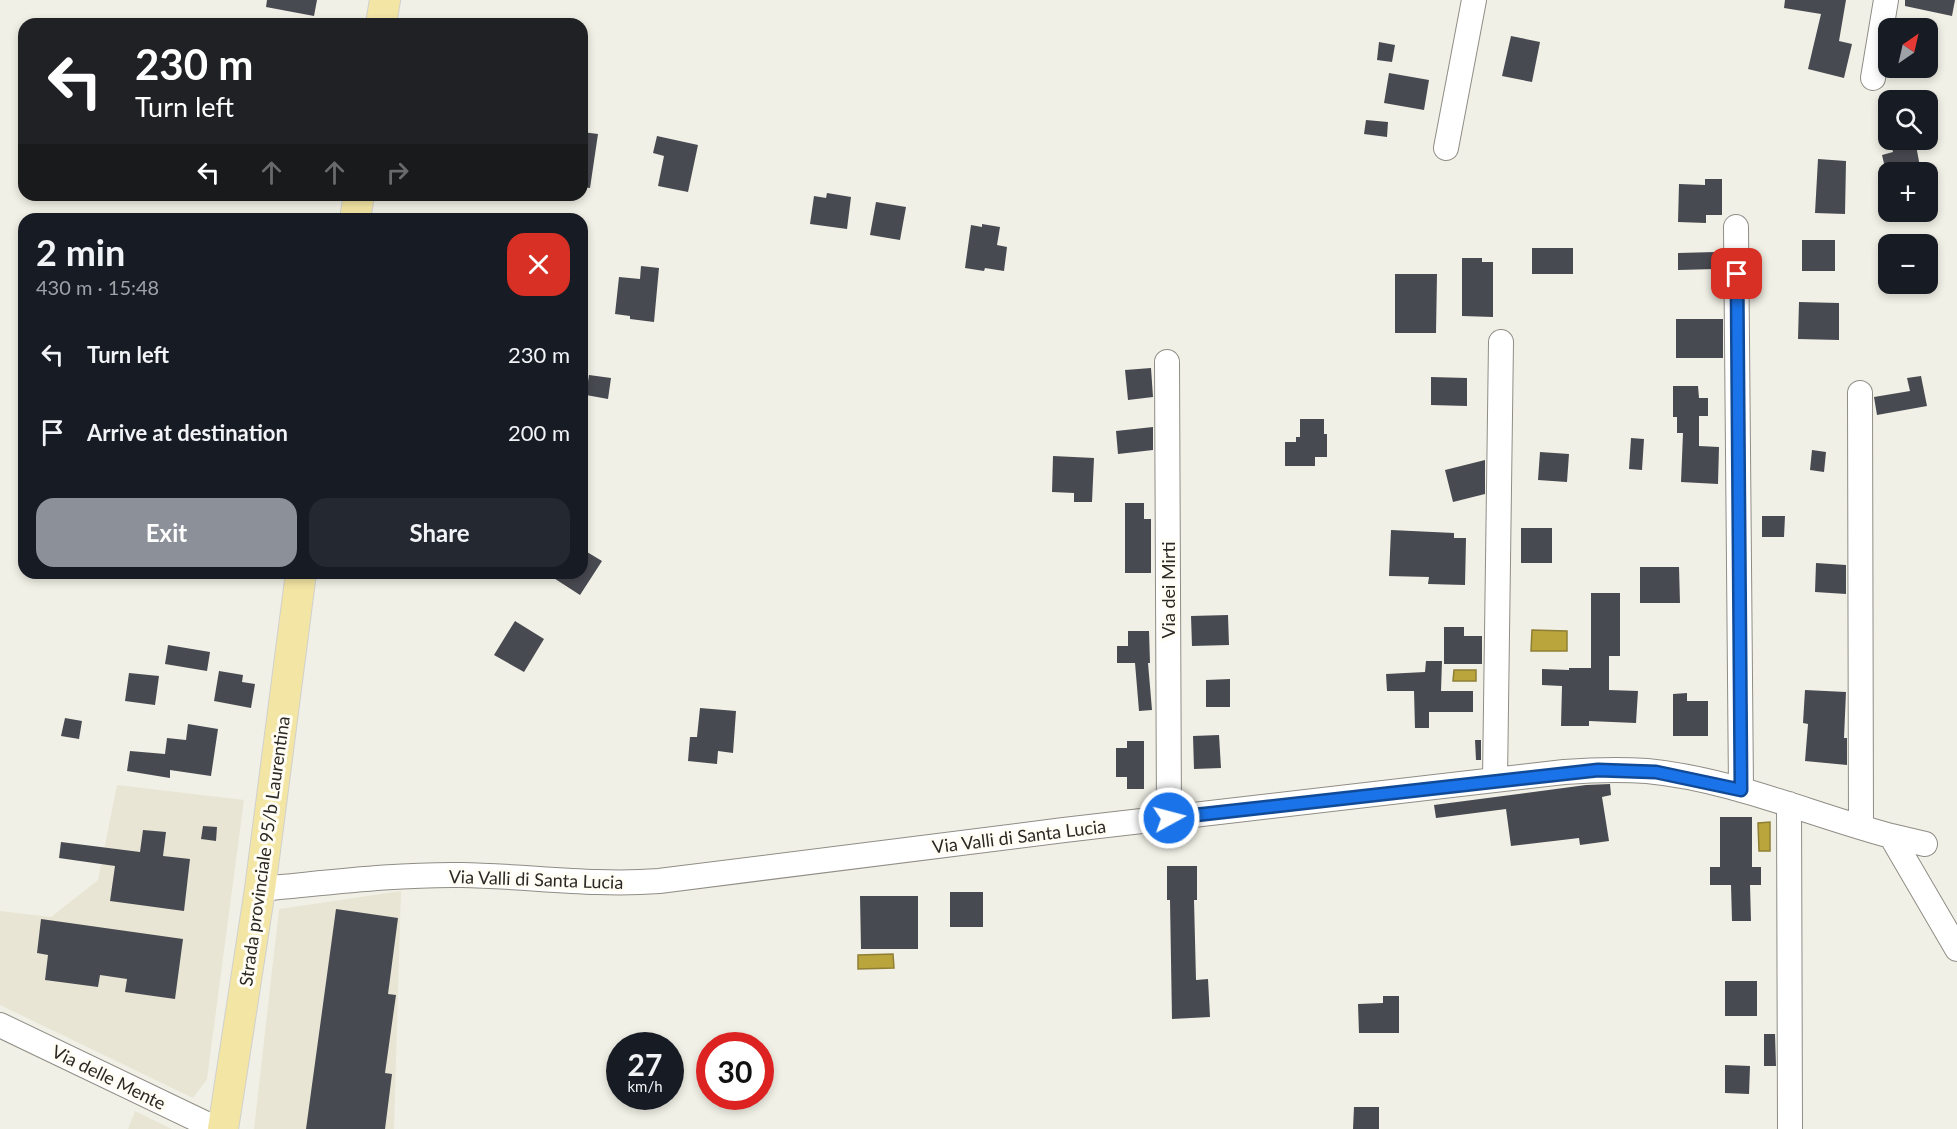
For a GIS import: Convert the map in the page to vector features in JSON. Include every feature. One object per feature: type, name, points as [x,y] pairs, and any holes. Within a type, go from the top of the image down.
[{"type":"main road","points":[[382,18],[385,0]]},
{"type":"main road","name":"Strada provinciale 95/b Laurentina","points":[[223,1129],[260,889],[300,579]]},
{"type":"street","points":[[1446,148],[1474,0]]},
{"type":"street","points":[[1873,78],[1886,0]]},
{"type":"street","points":[[1736,227],[1741,790]]},
{"type":"street","points":[[1495,780],[1501,342]]},
{"type":"street","name":"Via dei Mirti","points":[[1167,362],[1169,818]]},
{"type":"street","points":[[1860,393],[1861,827]]},
{"type":"street","name":"Via Valli di Santa Lucia","points":[[260,889],[392,877],[446,875],[599,882],[659,881],[1495,780],[1572,772],[1626,770],[1673,775],[1741,790],[1891,836],[1925,844]]},
{"type":"street","points":[[1789,804],[1790,1129]]},
{"type":"street","points":[[1891,836],[1957,949]]},
{"type":"street","name":"Via delle Mente","points":[[0,1025],[217,1129]]},
{"type":"shaded area","points":[[1532,630],[1567,631],[1567,651],[1531,651]]},
{"type":"shaded area","points":[[1454,670],[1476,670],[1476,681],[1453,681]]},
{"type":"shaded area","points":[[117,785],[244,800],[207,1079],[193,1098],[0,1005],[0,911],[51,917],[98,880]]},
{"type":"shaded area","points":[[1770,822],[1770,851],[1759,851],[1758,823]]},
{"type":"shaded area","points":[[401,891],[394,1129],[254,1129],[279,909]]},
{"type":"shaded area","points":[[893,954],[894,968],[858,969],[858,955]]},
{"type":"shaded area","points":[[135,1111],[172,1129],[128,1129]]},
{"type":"building","points":[[267,0],[317,0],[314,16],[266,7]]},
{"type":"building","points":[[1785,0],[1846,0],[1839,41],[1852,44],[1844,78],[1808,69],[1821,14],[1784,8]]},
{"type":"building","points":[[1905,0],[1955,0],[1952,16],[1905,6]]},
{"type":"building","points":[[1511,36],[1540,42],[1532,82],[1502,76]]},
{"type":"building","points":[[1379,42],[1395,45],[1392,62],[1377,60]]},
{"type":"building","points":[[1389,73],[1429,80],[1424,110],[1384,103]]},
{"type":"building","points":[[1366,120],[1388,122],[1387,137],[1364,134]]},
{"type":"building","points":[[588,133],[598,134],[590,188],[588,188]]},
{"type":"building","points":[[657,136],[698,145],[688,192],[658,186],[664,156],[653,153]]},
{"type":"building","points":[[1892,150],[1917,150],[1919,162],[1884,162],[1882,155],[1893,152]]},
{"type":"building","points":[[1818,159],[1846,161],[1845,214],[1815,213]]},
{"type":"building","points":[[1705,179],[1722,179],[1722,215],[1706,215],[1706,223],[1678,222],[1679,184],[1705,185]]},
{"type":"building","points":[[827,193],[851,197],[847,229],[810,224],[814,196],[826,198]]},
{"type":"building","points":[[876,202],[906,207],[900,240],[870,235]]},
{"type":"building","points":[[982,224],[1000,227],[997,245],[1007,247],[1004,271],[965,268],[971,225],[982,227]]},
{"type":"building","points":[[1802,240],[1835,240],[1835,271],[1802,271]]},
{"type":"building","points":[[1532,248],[1573,248],[1573,274],[1532,274]]},
{"type":"building","points":[[1715,252],[1716,269],[1678,270],[1678,253]]},
{"type":"building","points":[[1462,258],[1482,258],[1482,262],[1493,262],[1493,317],[1462,316]]},
{"type":"building","points":[[641,266],[659,268],[654,322],[630,319],[630,316],[615,314],[619,277],[640,279]]},
{"type":"building","points":[[1395,274],[1437,274],[1436,333],[1395,333]]},
{"type":"building","points":[[1799,302],[1839,303],[1839,340],[1798,339]]},
{"type":"building","points":[[1676,319],[1723,319],[1723,358],[1676,358]]},
{"type":"building","points":[[1151,368],[1153,397],[1128,400],[1125,370]]},
{"type":"building","points":[[589,375],[611,378],[608,399],[588,395]]},
{"type":"building","points":[[1921,376],[1927,406],[1877,415],[1874,397],[1910,391],[1907,378]]},
{"type":"building","points":[[1431,377],[1467,378],[1467,406],[1431,405]]},
{"type":"building","points":[[1673,386],[1698,386],[1699,398],[1708,398],[1708,416],[1699,416],[1699,446],[1719,447],[1718,484],[1681,482],[1683,433],[1677,433],[1677,417],[1673,417]]},
{"type":"building","points":[[1300,419],[1324,419],[1324,434],[1327,434],[1327,457],[1315,457],[1315,466],[1285,466],[1285,442],[1296,442],[1296,437],[1300,437]]},
{"type":"building","points":[[1153,427],[1153,450],[1118,454],[1116,431]]},
{"type":"building","points":[[1631,438],[1644,439],[1642,470],[1629,469]]},
{"type":"building","points":[[1812,450],[1826,452],[1824,472],[1810,470]]},
{"type":"building","points":[[1540,452],[1569,454],[1567,482],[1538,480]]},
{"type":"building","points":[[1053,456],[1094,458],[1092,502],[1074,502],[1074,493],[1052,492]]},
{"type":"building","points":[[1485,460],[1485,494],[1453,502],[1445,470]]},
{"type":"building","points":[[1125,503],[1144,503],[1144,519],[1151,519],[1151,573],[1125,573]]},
{"type":"building","points":[[1762,516],[1785,516],[1784,537],[1762,537]]},
{"type":"building","points":[[1521,528],[1552,528],[1552,563],[1521,563]]},
{"type":"building","points":[[1391,530],[1454,533],[1454,538],[1466,538],[1465,585],[1428,584],[1429,577],[1389,576]]},
{"type":"building","points":[[588,553],[602,561],[580,595],[555,579],[588,579]]},
{"type":"building","points":[[1816,563],[1846,565],[1846,594],[1815,592]]},
{"type":"building","points":[[1640,567],[1679,567],[1680,603],[1640,603]]},
{"type":"building","points":[[1591,593],[1620,593],[1620,656],[1609,656],[1609,690],[1638,691],[1636,723],[1589,721],[1589,726],[1561,726],[1562,686],[1542,685],[1542,669],[1591,668]]},
{"type":"building","points":[[1228,615],[1229,645],[1192,646],[1191,616]]},
{"type":"building","points":[[515,621],[544,639],[524,672],[494,655]]},
{"type":"building","points":[[1444,627],[1464,627],[1464,636],[1482,636],[1482,664],[1444,664]]},
{"type":"building","points":[[1128,631],[1149,631],[1150,663],[1148,663],[1152,710],[1139,711],[1135,663],[1117,663],[1117,646],[1128,646]]},
{"type":"building","points":[[168,645],[210,652],[207,671],[165,664]]},
{"type":"building","points":[[1426,661],[1442,661],[1441,691],[1473,691],[1473,712],[1429,712],[1429,728],[1415,728],[1414,691],[1387,691],[1386,674],[1425,672]]},
{"type":"building","points":[[219,671],[243,675],[242,682],[255,684],[251,708],[214,701]]},
{"type":"building","points":[[129,673],[159,676],[155,705],[125,701]]},
{"type":"building","points":[[1230,679],[1230,707],[1206,707],[1206,680]]},
{"type":"building","points":[[1805,690],[1846,692],[1844,738],[1847,738],[1847,765],[1805,761],[1808,724],[1803,723]]},
{"type":"building","points":[[1687,693],[1687,701],[1708,701],[1708,736],[1673,736],[1673,694]]},
{"type":"building","points":[[700,708],[736,711],[733,753],[718,751],[717,764],[688,761],[690,737],[697,737]]},
{"type":"building","points":[[65,718],[82,721],[79,739],[61,736]]},
{"type":"building","points":[[188,724],[218,729],[211,776],[170,770],[170,778],[127,771],[130,751],[165,754],[167,738],[186,740]]},
{"type":"building","points":[[1219,735],[1221,768],[1194,769],[1193,736]]},
{"type":"building","points":[[1475,740],[1481,740],[1481,760],[1476,760]]},
{"type":"building","points":[[1127,741],[1144,741],[1144,789],[1127,789],[1127,777],[1116,777],[1116,748],[1127,748]]},
{"type":"building","points":[[1610,784],[1611,795],[1602,797],[1609,841],[1580,845],[1579,838],[1511,846],[1506,809],[1436,818],[1434,805],[1586,785]]},
{"type":"building","points":[[1720,817],[1752,817],[1752,867],[1761,867],[1761,885],[1750,885],[1751,921],[1732,921],[1731,885],[1710,885],[1710,867],[1720,867]]},
{"type":"building","points":[[203,826],[217,827],[216,841],[201,839]]},
{"type":"building","points":[[143,830],[166,832],[163,856],[190,859],[184,911],[110,901],[115,866],[59,858],[61,842],[140,852]]},
{"type":"building","points":[[1167,866],[1197,866],[1197,900],[1194,900],[1196,980],[1208,979],[1210,1017],[1172,1019],[1170,900],[1167,900]]},
{"type":"building","points":[[950,892],[983,892],[983,927],[950,927]]},
{"type":"building","points":[[860,896],[918,896],[918,949],[861,949]]},
{"type":"building","points":[[336,909],[398,918],[388,994],[396,995],[385,1073],[392,1074],[385,1129],[306,1129]]},
{"type":"building","points":[[41,919],[183,939],[175,999],[125,992],[127,979],[100,975],[98,987],[45,980],[48,955],[37,953]]},
{"type":"building","points":[[1725,981],[1757,981],[1757,1016],[1725,1016]]},
{"type":"building","points":[[1383,996],[1399,996],[1399,1033],[1359,1033],[1358,1004],[1383,1003]]},
{"type":"building","points":[[1764,1034],[1775,1034],[1776,1066],[1764,1066]]},
{"type":"building","points":[[1725,1065],[1750,1066],[1749,1094],[1725,1093]]},
{"type":"building","points":[[1354,1107],[1379,1107],[1379,1129],[1353,1129]]},
{"type":"route","points":[[1169,818],[1598,770],[1656,772],[1741,790],[1737,274]]}]
